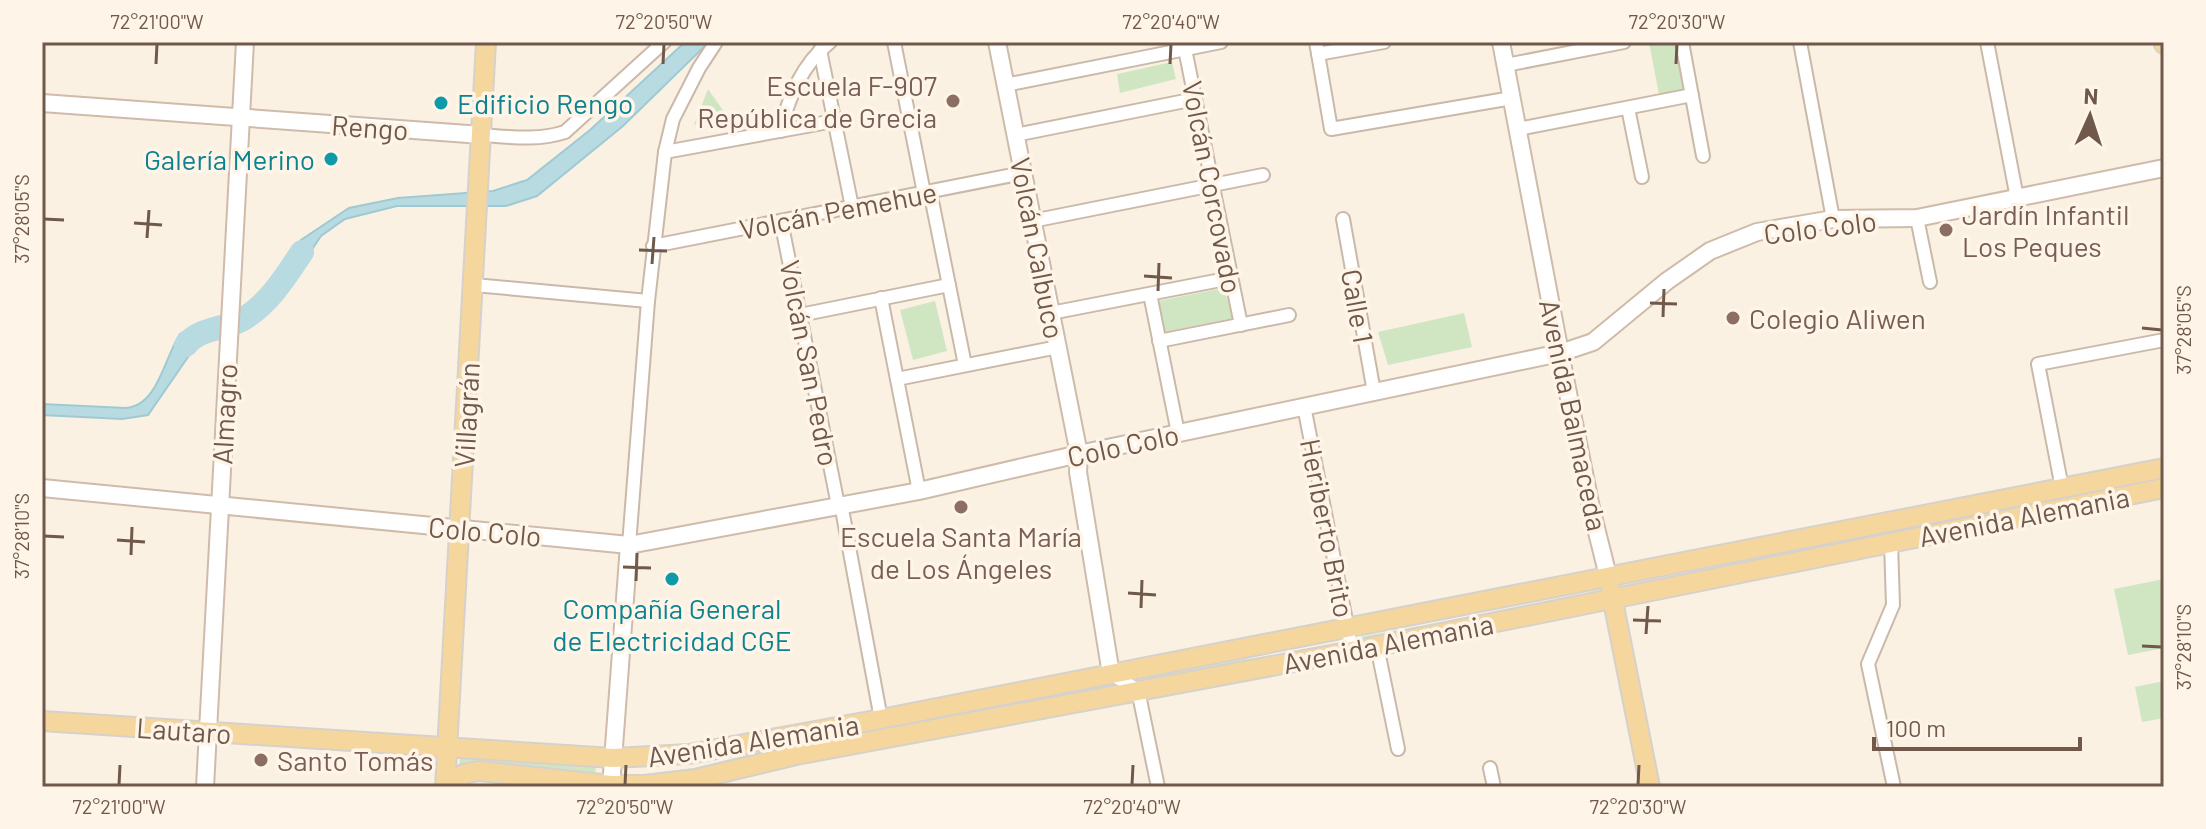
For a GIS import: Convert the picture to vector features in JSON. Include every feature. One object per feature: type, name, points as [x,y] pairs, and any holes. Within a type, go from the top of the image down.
[{"type":"main road","name":"Villagrán","points":[[447,787],[486,42]]},
{"type":"main road","name":"Avenida Alemania","points":[[613,758],[657,758],[697,753],[881,719],[2164,468]]},
{"type":"main road","name":"Avenida Alemania","points":[[611,786],[696,779],[796,755],[1352,651],[2164,488]]},
{"type":"main road","name":"Avenida Balmaceda","points":[[1608,576],[1650,787]]},
{"type":"main road","name":"Lautaro","points":[[42,721],[613,758]]},
{"type":"main road","points":[[447,787],[463,774],[479,771],[611,786]]},
{"type":"street","name":"Almagro","points":[[205,787],[245,42]]},
{"type":"street","name":"Rengo","points":[[42,103],[527,138],[565,132],[664,42]]},
{"type":"street","points":[[894,42],[965,365]]},
{"type":"street","name":"Volcán Calbuco","points":[[997,42],[1079,454],[1078,472],[1111,674]]},
{"type":"street","points":[[1005,85],[1221,42]]},
{"type":"street","points":[[1384,42],[1317,48],[1331,129],[1512,98]]},
{"type":"street","name":"Avenida Balmaceda","points":[[1501,42],[1591,508],[1608,576]]},
{"type":"street","points":[[1506,65],[1624,42]]},
{"type":"street","points":[[1682,42],[1703,156]]},
{"type":"street","points":[[1800,42],[1833,219]]},
{"type":"street","points":[[1987,42],[2017,198]]},
{"type":"street","points":[[611,786],[648,301],[665,152],[673,119],[708,46]]},
{"type":"street","points":[[825,46],[834,121],[852,207]]},
{"type":"street","points":[[780,131],[786,107],[800,77],[825,46]]},
{"type":"street","name":"Volcán Corcovado","points":[[1185,49],[1241,325]]},
{"type":"street","points":[[1518,129],[1692,95]]},
{"type":"street","points":[[1015,135],[1195,99]]},
{"type":"street","points":[[1628,108],[1642,177]]},
{"type":"street","points":[[665,152],[834,121]]},
{"type":"street","name":"Colo Colo","points":[[42,488],[629,545],[919,491],[1079,454],[1560,353],[1593,342],[1667,281],[1710,251],[1757,232],[1833,219],[1917,218],[2164,168]]},
{"type":"street","name":"Volcán Pemehue","points":[[653,246],[1023,173]]},
{"type":"street","points":[[1032,221],[1263,175]]},
{"type":"street","points":[[1917,218],[1930,282]]},
{"type":"street","name":"Calle 1","points":[[1343,219],[1374,392]]},
{"type":"street","name":"Volcán San Pedro","points":[[781,221],[881,719]]},
{"type":"street","points":[[1051,313],[1231,278]]},
{"type":"street","points":[[474,285],[648,301]]},
{"type":"street","points":[[800,315],[949,285]]},
{"type":"street","points":[[1150,294],[1178,433]]},
{"type":"street","points":[[881,298],[919,491]]},
{"type":"street","points":[[1159,341],[1289,315]]},
{"type":"street","points":[[2062,488],[2038,364],[2164,340]]},
{"type":"street","points":[[897,379],[1058,347]]},
{"type":"street","name":"Heriberto Brito","points":[[1304,406],[1352,651]]},
{"type":"street","points":[[1891,543],[1893,605],[1868,664],[1894,787]]},
{"type":"street","points":[[1377,646],[1398,749]]},
{"type":"street","points":[[1111,674],[1138,690],[1158,787]]},
{"type":"street","points":[[1490,768],[1494,787]]},
{"type":"green space","points":[[1649,42],[1676,42],[1685,89],[1659,95]]},
{"type":"green space","points":[[1172,62],[1176,79],[1120,93],[1117,74]]},
{"type":"green space","points":[[708,89],[727,116],[694,125]]},
{"type":"green space","points":[[1224,288],[1233,318],[1164,332],[1158,301]]},
{"type":"green space","points":[[935,301],[947,351],[913,360],[900,310]]},
{"type":"green space","points":[[1464,313],[1472,347],[1388,365],[1378,332]]},
{"type":"green space","points":[[2164,579],[2164,648],[2128,655],[2114,589]]},
{"type":"green space","points":[[1538,604],[1355,642],[1355,638]]},
{"type":"green space","points":[[1255,657],[1223,667],[1148,681],[1147,677]]},
{"type":"green space","points":[[2164,681],[2164,718],[2142,722],[2135,687]]},
{"type":"green space","points":[[1111,684],[1112,688],[694,771],[645,777],[645,774],[694,768],[804,741]]},
{"type":"green space","points":[[460,755],[596,766],[595,775],[459,768]]},
{"type":"water","points":[[685,42],[709,42],[623,126],[537,196],[506,206],[397,206],[345,219],[321,236],[294,276],[282,277],[280,271],[301,240],[349,208],[398,198],[493,191],[527,180],[590,130]]},
{"type":"water","points":[[211,324],[211,337],[197,344],[148,415],[122,419],[42,415],[42,404],[126,408],[137,405],[153,390],[180,334]]},
{"type":"waterway","points":[[186,345],[198,335],[236,323],[261,306],[302,252]]},
{"type":"place","name":"Escuela F-907 República de Grecia","points":[[953,101]]},
{"type":"place","name":"Edificio Rengo","points":[[441,103]]},
{"type":"place","name":"Galería Merino","points":[[331,159]]},
{"type":"place","name":"Jardín Infantil Los Peques","points":[[1946,230]]},
{"type":"place","name":"Colegio Aliwen","points":[[1733,318]]},
{"type":"place","name":"Escuela Santa María de Los Ángeles","points":[[961,507]]},
{"type":"place","name":"Compañía General de Electricidad CGE","points":[[672,579]]},
{"type":"place","name":"Santo Tomás","points":[[261,760]]}]
